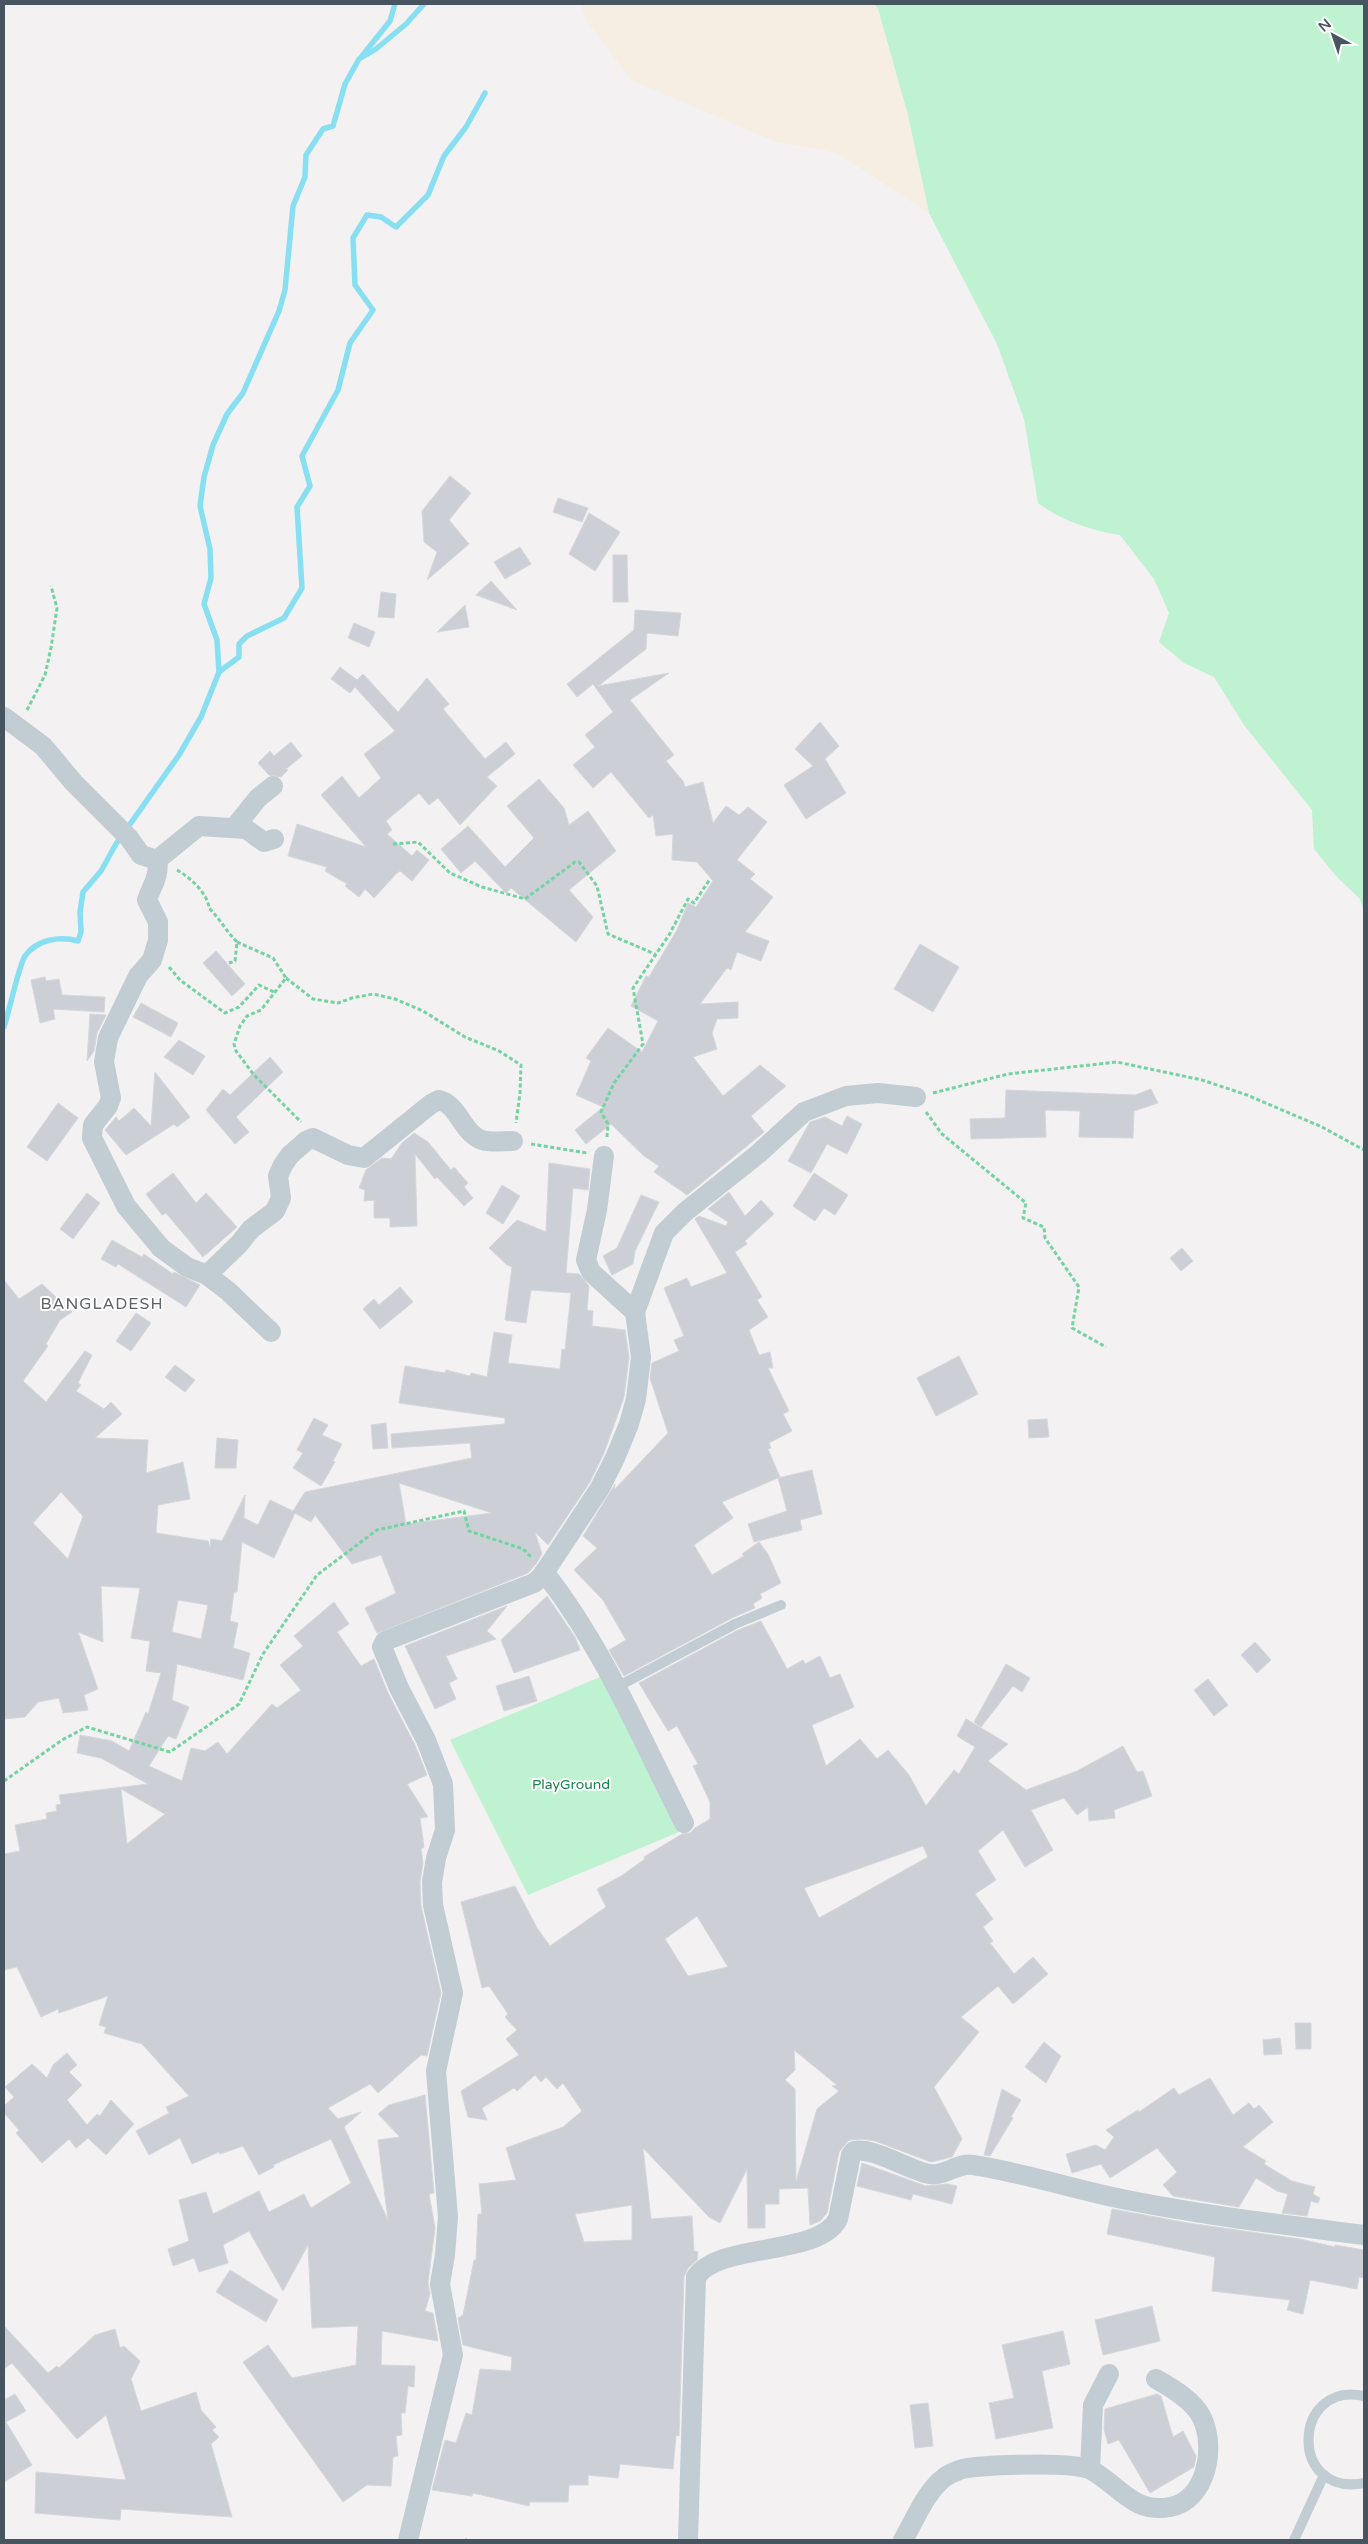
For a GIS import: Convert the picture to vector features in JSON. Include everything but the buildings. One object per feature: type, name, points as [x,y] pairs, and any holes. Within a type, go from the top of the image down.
[{"type":"street","points":[[7,719],[43,746],[74,783],[129,838],[141,855],[157,860]]},
{"type":"street","points":[[234,828],[258,798],[273,786]]},
{"type":"street","points":[[157,860],[199,826],[246,829],[264,842],[274,839]]},
{"type":"street","points":[[157,860],[158,870],[155,883],[147,900],[158,922],[155,951],[152,960],[138,976],[108,1038],[104,1062],[111,1098],[108,1106],[93,1125],[92,1138],[120,1194],[142,1226],[161,1248],[174,1259],[207,1275],[271,1332]]},
{"type":"street","points":[[408,2540],[453,2355],[440,2284],[445,2255],[448,2217],[436,2071],[450,2014],[452,1984],[433,1905],[432,1882],[436,1858],[445,1830],[443,1784],[426,1740],[399,1688],[382,1647],[385,1641],[407,1631],[534,1583],[544,1572],[600,1488],[629,1424],[639,1382],[641,1357],[635,1312],[664,1233],[685,1212],[758,1154],[804,1112],[846,1096],[878,1093],[916,1097]]},
{"type":"street","points":[[207,1275],[240,1244],[250,1229],[275,1211],[281,1198],[278,1181],[280,1171],[290,1155],[306,1141],[313,1138],[348,1155],[364,1158],[439,1100],[452,1109],[478,1138],[499,1142],[513,1141]]},
{"type":"street","points":[[604,1156],[597,1210],[586,1260],[592,1272],[635,1312]]},
{"type":"street","points":[[544,1572],[582,1625],[684,1823]]},
{"type":"street","points":[[688,2540],[696,2276],[701,2270],[710,2265],[749,2253],[816,2238],[826,2233],[834,2226],[838,2219],[851,2155],[854,2151],[869,2153],[930,2174],[945,2173],[972,2164],[1048,2179],[1130,2201],[1283,2226],[1364,2235]]},
{"type":"street","points":[[1090,2469],[1093,2405],[1109,2374]]},
{"type":"street","points":[[903,2540],[936,2485],[946,2476],[961,2470],[1021,2465],[1071,2466],[1090,2469],[1137,2504],[1154,2508],[1172,2507],[1190,2498],[1202,2482],[1207,2461],[1206,2432],[1195,2409],[1170,2386],[1156,2379]]},
{"type":"lane","points":[[615,1688],[734,1624],[782,1605]]},
{"type":"lane","points":[[1364,2396],[1355,2394],[1341,2395],[1328,2401],[1317,2411],[1310,2423],[1307,2437],[1308,2452],[1314,2465],[1324,2475],[1338,2483],[1353,2486],[1364,2484]]},
{"type":"lane","points":[[1294,2540],[1324,2475]]},
{"type":"path","points":[[7,719],[26,711],[45,675],[57,608],[51,586]]},
{"type":"path","points":[[393,844],[418,842],[450,873],[482,887],[525,900],[575,862],[579,862],[597,886],[608,934],[655,954]]},
{"type":"path","points":[[157,860],[188,876],[208,902],[209,908],[224,923],[227,932],[237,942],[273,958],[286,978],[313,999],[338,1003],[373,994],[395,999],[423,1011],[465,1037],[499,1051],[521,1065],[520,1093],[513,1141],[604,1156],[608,1124],[601,1112],[614,1082],[642,1044],[633,988],[688,899],[694,903],[710,879]]},
{"type":"path","points":[[229,963],[235,961],[237,942]]},
{"type":"path","points":[[155,951],[180,980],[225,1013],[239,1007],[259,985],[276,993]]},
{"type":"path","points":[[286,978],[261,1010],[247,1016],[240,1026],[236,1035],[236,1051],[254,1074],[301,1122],[306,1141]]},
{"type":"path","points":[[1106,1347],[1072,1328],[1078,1287],[1045,1238],[1044,1227],[1023,1218],[1026,1203],[942,1134],[916,1097],[1008,1074],[1117,1062],[1202,1080],[1247,1096],[1322,1127],[1364,1150]]},
{"type":"path","points":[[4,1781],[62,1740],[87,1727],[170,1752],[238,1704],[263,1654],[317,1575],[377,1530],[464,1510],[469,1531],[523,1549],[544,1572]]},
{"type":"green space","points":[[874,4],[1364,4],[1364,913],[1360,899],[1336,876],[1314,849],[1312,810],[1244,725],[1214,677],[1184,663],[1159,642],[1169,613],[1154,579],[1120,535],[1077,524],[1057,515],[1038,503],[1024,419],[997,344],[929,213],[908,116],[878,9]]},
{"type":"green space","name":"PlayGround","points":[[612,1672],[691,1827],[528,1895],[450,1740]]},
{"type":"sand","points":[[581,4],[874,4],[878,9],[908,116],[929,213],[837,153],[774,141],[631,80],[587,21]]},
{"type":"waterway","points":[[362,56],[390,21],[395,4]]},
{"type":"waterway","points":[[4,1027],[25,956],[30,950],[49,940],[64,939],[78,941],[81,932],[80,912],[83,892],[101,871],[116,844],[179,755],[201,717],[219,672],[217,640],[204,604],[211,578],[210,549],[200,506],[204,477],[213,445],[227,414],[243,393],[279,311],[285,290],[293,206],[305,177],[306,155],[323,129],[333,126],[345,84],[359,59],[376,49],[406,24],[424,4]]},
{"type":"waterway","points":[[219,672],[239,657],[239,644],[247,636],[284,618],[302,588],[297,507],[310,486],[302,456],[338,390],[350,343],[373,310],[355,285],[353,238],[367,215],[381,217],[396,227],[428,195],[444,156],[466,127],[485,93]]},
{"type":"district","name":"BANGLADESH","points":[[102,1303]]}]
